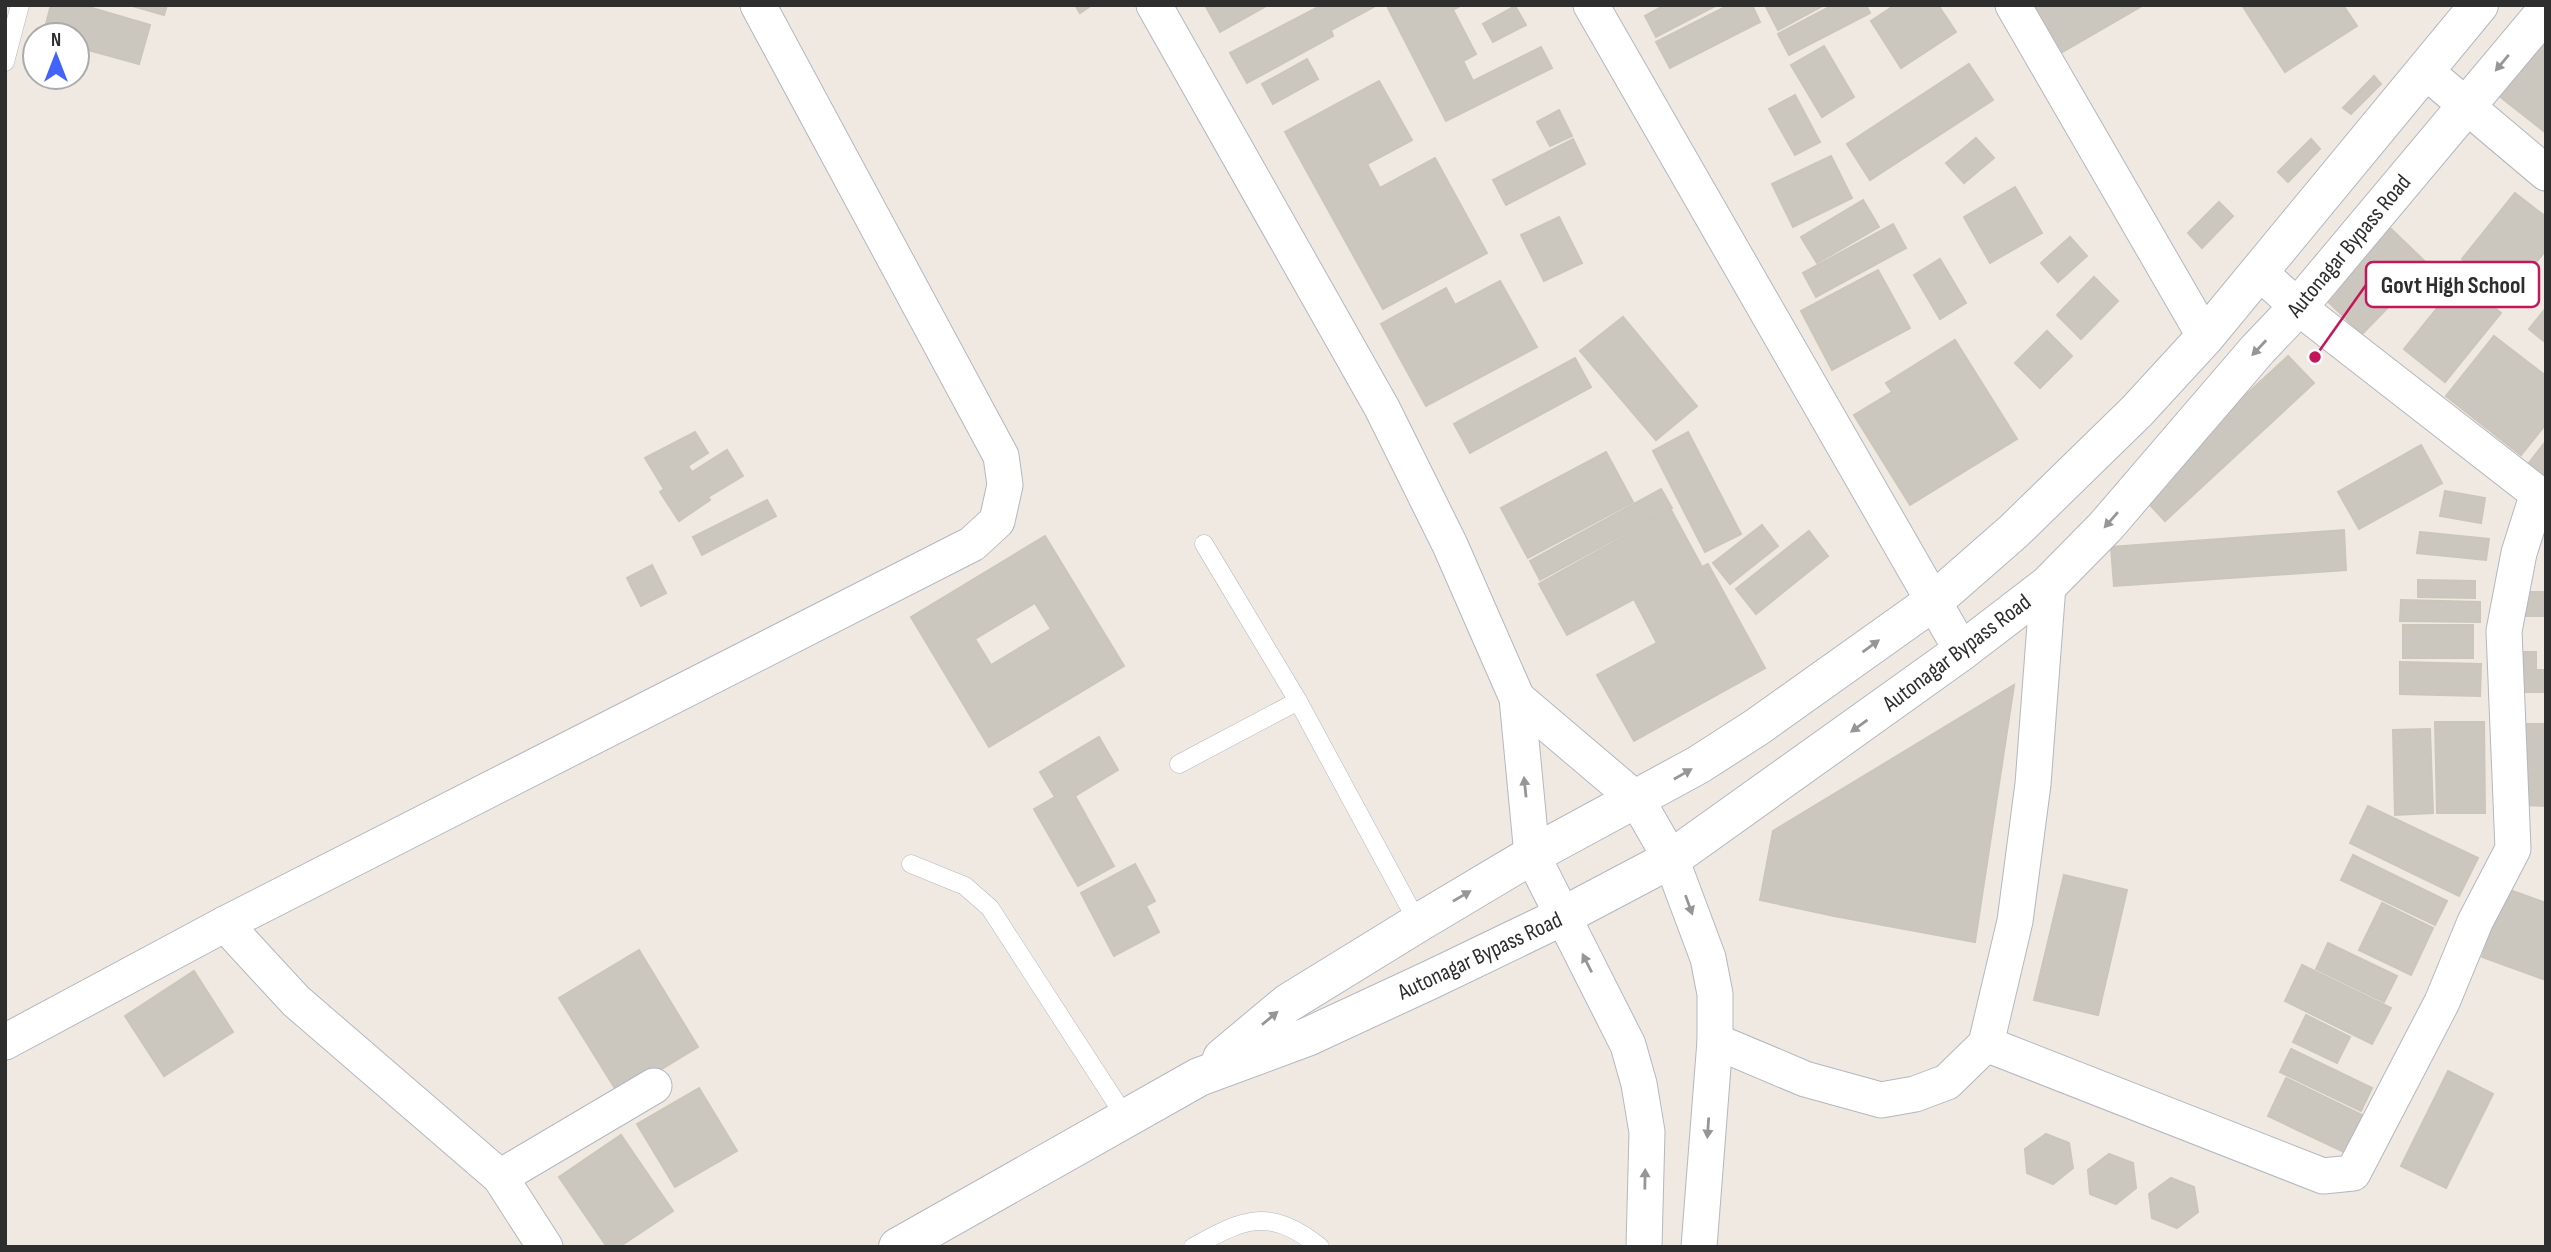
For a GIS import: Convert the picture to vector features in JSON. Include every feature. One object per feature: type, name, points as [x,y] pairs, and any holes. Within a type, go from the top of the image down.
[{"type":"main road","name":"Autonagar Bypass Road","points":[[1199,1077],[1289,1003],[1532,855],[1637,800],[1757,727],[1934,601],[2052,494],[2137,411],[2205,337],[2479,5]]},
{"type":"main road","name":"Autonagar Bypass Road","points":[[898,1247],[1199,1077],[1307,1037],[1563,916],[1671,859],[1962,651],[2048,585],[2106,526],[2258,349],[2298,307],[2546,11]]},
{"type":"street","points":[[5,1042],[225,924],[972,544],[997,521],[1005,485],[1001,456],[758,5]]},
{"type":"street","points":[[1154,5],[1382,408],[1450,545],[1517,698],[1532,855],[1628,1045],[1639,1084],[1647,1132],[1644,1247]]},
{"type":"street","points":[[1591,5],[1962,651]]},
{"type":"street","points":[[2013,5],[2205,337]]},
{"type":"street","points":[[2424,70],[2546,173]]},
{"type":"street","points":[[1986,1044],[2323,1176],[2353,1173],[2442,1002],[2475,922],[2513,849],[2504,631],[2519,553],[2542,496],[2298,307],[2258,271]]},
{"type":"street","points":[[1715,1041],[1805,1079],[1881,1100],[1915,1094],[1947,1082],[1986,1044],[2015,921],[2032,784],[2048,585]]},
{"type":"street","points":[[1517,698],[1637,800],[1671,859],[1708,958],[1715,994],[1715,1041],[1699,1247]]},
{"type":"street","points":[[225,924],[296,1001],[500,1177],[545,1247]]},
{"type":"street","points":[[500,1177],[654,1086]]},
{"type":"lane","points":[[5,62],[20,5]]},
{"type":"lane","points":[[1204,544],[1298,701],[1418,923]]},
{"type":"lane","points":[[1179,764],[1298,701]]},
{"type":"lane","points":[[911,863],[965,886],[990,908],[1126,1118]]},
{"type":"lane","points":[[1193,1247],[1222,1230],[1246,1222],[1266,1221],[1294,1227],[1320,1247]]},
{"type":"building","points":[[51,5],[82,5],[150,25],[139,64],[91,51],[91,21],[47,21]]},
{"type":"building","points":[[129,5],[167,5],[164,15]]},
{"type":"building","points":[[1075,5],[1092,5],[1080,13]]},
{"type":"building","points":[[1205,5],[1268,5],[1220,32]]},
{"type":"building","points":[[1322,5],[1377,5],[1331,30],[1333,36],[1247,83],[1230,53]]},
{"type":"building","points":[[1393,5],[1462,5],[1453,10],[1476,54],[1463,61],[1473,81],[1541,47],[1552,68],[1446,121],[1388,8]]},
{"type":"building","points":[[1665,5],[1717,5],[1656,37],[1645,16]]},
{"type":"building","points":[[1729,5],[1752,5],[1760,22],[1670,68],[1656,42]]},
{"type":"building","points":[[1765,5],[1824,5],[1778,30]]},
{"type":"building","points":[[1833,5],[1866,5],[1870,13],[1789,55],[1778,34]]},
{"type":"building","points":[[1895,5],[1938,5],[1956,32],[1901,68],[1871,21]]},
{"type":"building","points":[[2015,5],[2142,5],[2142,6],[2047,61]]},
{"type":"building","points":[[2242,5],[2343,5],[2357,26],[2285,72]]},
{"type":"building","points":[[1515,6],[1526,25],[1493,42],[1483,24]]},
{"type":"building","points":[[2546,37],[2546,133],[2498,95]]},
{"type":"building","points":[[1824,46],[1854,97],[1822,117],[1791,65]]},
{"type":"building","points":[[1307,59],[1318,79],[1273,104],[1262,84]]},
{"type":"building","points":[[1969,64],[1993,100],[1870,180],[1847,144]]},
{"type":"building","points":[[2374,76],[2381,84],[2351,114],[2343,108]]},
{"type":"building","points":[[1379,81],[1412,140],[1367,164],[1380,188],[1435,158],[1487,253],[1383,309],[1285,132]]},
{"type":"building","points":[[1795,95],[1820,142],[1795,155],[1769,109]]},
{"type":"building","points":[[1559,110],[1572,136],[1550,146],[1537,122]]},
{"type":"building","points":[[1976,138],[1994,158],[1964,183],[1946,163]]},
{"type":"building","points":[[1573,139],[1585,164],[1506,205],[1493,180]]},
{"type":"building","points":[[2311,139],[2320,149],[2288,182],[2278,172]]},
{"type":"building","points":[[1831,156],[1852,198],[1793,227],[1772,184]]},
{"type":"building","points":[[2015,187],[2042,233],[1990,263],[1964,217]]},
{"type":"building","points":[[2515,193],[2546,217],[2546,250],[2509,296],[2462,259]]},
{"type":"building","points":[[1863,200],[1879,227],[1817,263],[1801,237]]},
{"type":"building","points":[[2219,202],[2233,216],[2202,248],[2188,233]]},
{"type":"building","points":[[1559,217],[1582,263],[1544,281],[1521,235]]},
{"type":"building","points":[[1893,224],[1906,248],[1816,297],[1803,273]]},
{"type":"building","points":[[2388,226],[2438,274],[2409,304],[2400,295],[2362,334],[2320,294]]},
{"type":"building","points":[[2070,237],[2087,256],[2058,282],[2041,263]]},
{"type":"building","points":[[1940,259],[1966,303],[1940,319],[1914,275]]},
{"type":"building","points":[[1878,270],[1910,328],[1832,370],[1801,311]]},
{"type":"building","points":[[2094,277],[2118,301],[2081,339],[2057,315]]},
{"type":"building","points":[[2460,280],[2501,313],[2445,382],[2404,349]]},
{"type":"building","points":[[1500,281],[1537,347],[1426,406],[1381,324],[1446,288],[1455,305]]},
{"type":"building","points":[[2546,308],[2546,343],[2529,329]]},
{"type":"building","points":[[1623,317],[1697,406],[1656,440],[1580,351]]},
{"type":"building","points":[[2047,331],[2072,356],[2040,388],[2015,363]]},
{"type":"building","points":[[2494,336],[2546,376],[2546,424],[2521,455],[2446,396]]},
{"type":"building","points":[[1955,340],[2017,439],[1910,505],[1854,415],[1892,392],[1886,383]]},
{"type":"building","points":[[2288,356],[2314,383],[2165,521],[2139,493]]},
{"type":"building","points":[[1575,358],[1591,387],[1470,453],[1454,424]]},
{"type":"building","points":[[695,432],[708,453],[688,466],[692,472],[727,450],[743,476],[708,497],[710,500],[679,521],[660,492],[664,489],[645,458]]},
{"type":"building","points":[[1688,432],[1741,534],[1705,552],[1653,451]]},
{"type":"building","points":[[2546,441],[2546,478],[2528,464]]},
{"type":"building","points":[[2421,445],[2442,483],[2359,529],[2338,492]]},
{"type":"building","points":[[1606,452],[1633,502],[1528,558],[1501,508]]},
{"type":"building","points":[[1661,489],[1672,508],[1540,580],[1530,561]]},
{"type":"building","points":[[2445,491],[2485,498],[2481,523],[2440,516]]},
{"type":"building","points":[[767,500],[776,516],[702,555],[693,537]]},
{"type":"building","points":[[1671,510],[1702,567],[1708,564],[1765,668],[1634,741],[1597,675],[1657,643],[1634,599],[1567,635],[1539,584]]},
{"type":"building","points":[[1762,525],[1778,546],[1730,584],[1713,563]]},
{"type":"building","points":[[2344,530],[2346,570],[2114,586],[2111,547]]},
{"type":"building","points":[[1809,531],[1828,556],[1756,614],[1736,589]]},
{"type":"building","points":[[2420,532],[2489,539],[2486,560],[2417,553]]},
{"type":"building","points":[[1045,536],[1124,666],[989,747],[911,617]],"holes":[[[1035,603],[1051,629],[991,665],[975,639]]]},
{"type":"building","points":[[652,565],[666,593],[641,606],[627,578]]},
{"type":"building","points":[[2418,580],[2475,581],[2475,598],[2418,597]]},
{"type":"building","points":[[2527,592],[2546,592],[2546,616],[2526,616]]},
{"type":"building","points":[[2401,600],[2480,602],[2480,622],[2400,621]]},
{"type":"building","points":[[2403,625],[2473,625],[2473,658],[2403,658]]},
{"type":"building","points":[[2523,652],[2536,652],[2536,670],[2546,670],[2546,692],[2522,692]]},
{"type":"building","points":[[2400,662],[2481,664],[2480,696],[2400,694]]},
{"type":"building","points":[[2014,685],[1975,942],[1760,900],[1773,831]]},
{"type":"building","points":[[2435,722],[2484,722],[2485,813],[2437,813]]},
{"type":"building","points":[[2519,724],[2546,724],[2546,806],[2517,805]]},
{"type":"building","points":[[2430,729],[2433,813],[2395,815],[2393,730]]},
{"type":"building","points":[[1099,737],[1118,770],[1075,796],[1114,866],[1078,886],[1034,809],[1055,797],[1040,772]]},
{"type":"building","points":[[2368,806],[2478,858],[2459,896],[2350,843]]},
{"type":"building","points":[[2353,855],[2447,901],[2435,925],[2341,880]]},
{"type":"building","points":[[1135,864],[1155,901],[1146,906],[1159,932],[1114,956],[1081,893]]},
{"type":"building","points":[[2064,875],[2127,890],[2098,1015],[2034,1000]]},
{"type":"building","points":[[2507,889],[2546,903],[2546,980],[2482,957]]},
{"type":"building","points":[[2382,903],[2433,928],[2411,975],[2359,950]]},
{"type":"building","points":[[2328,943],[2397,976],[2384,1002],[2316,969]]},
{"type":"building","points":[[639,950],[698,1047],[619,1095],[559,998]]},
{"type":"building","points":[[2302,965],[2391,1008],[2372,1044],[2285,1001]]},
{"type":"building","points":[[194,971],[233,1032],[164,1076],[125,1016]]},
{"type":"building","points":[[2306,1015],[2350,1037],[2337,1063],[2293,1042]]},
{"type":"building","points":[[2291,1049],[2372,1088],[2361,1111],[2280,1072]]},
{"type":"building","points":[[2448,1071],[2493,1094],[2446,1188],[2401,1166]]},
{"type":"building","points":[[2286,1078],[2364,1116],[2346,1153],[2268,1116]]},
{"type":"building","points":[[699,1088],[737,1151],[675,1187],[637,1124]]},
{"type":"building","points":[[2046,1134],[2069,1143],[2073,1168],[2053,1184],[2027,1173],[2025,1149]]},
{"type":"building","points":[[621,1135],[673,1211],[619,1247],[607,1247],[559,1177]]},
{"type":"building","points":[[2109,1154],[2133,1163],[2136,1188],[2116,1204],[2090,1194],[2088,1170]]},
{"type":"building","points":[[2171,1178],[2194,1187],[2198,1212],[2177,1228],[2152,1218],[2149,1194]]},
{"type":"place","name":"Govt High School","points":[[2315,357]]}]
